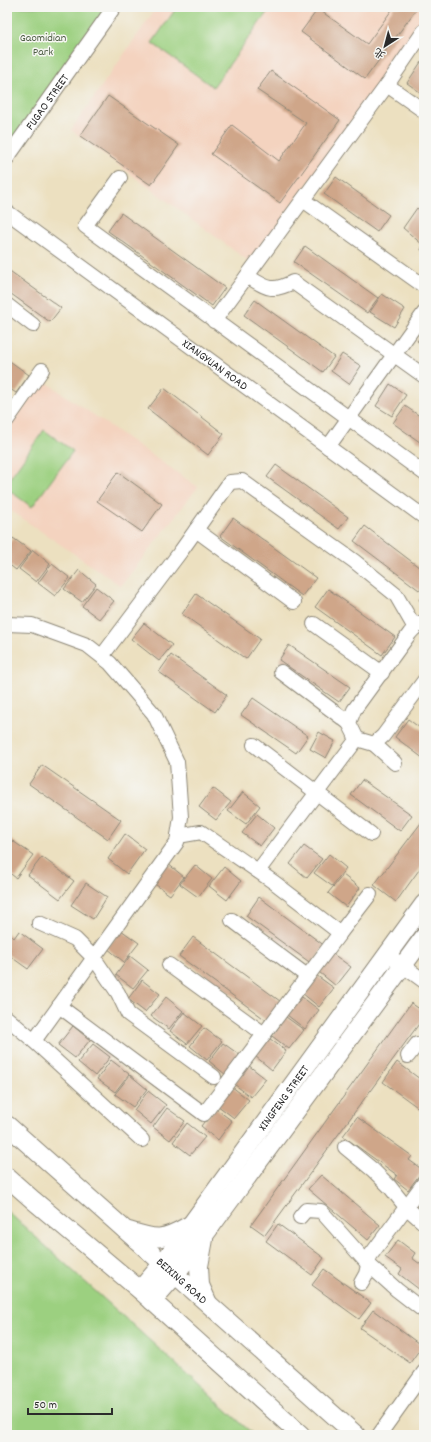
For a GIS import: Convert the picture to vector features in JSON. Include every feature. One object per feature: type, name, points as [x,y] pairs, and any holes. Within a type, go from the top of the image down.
[{"type":"main road","name":"XINGFENG STREET","points":[[198,1230],[424,904]]},
{"type":"main road","name":"XINGFENG STREET","points":[[146,1295],[169,1269],[424,937]]},
{"type":"main road","name":"BEIXING ROAD","points":[[7,1126],[356,1435]]},
{"type":"main road","points":[[7,1177],[146,1295],[301,1435]]},
{"type":"main road","points":[[124,1229],[148,1237],[163,1238],[175,1233],[198,1230],[200,1285],[208,1304]]},
{"type":"street","name":"FUGAO STREET","points":[[7,158],[114,7]]},
{"type":"street","points":[[214,321],[387,85],[424,31]]},
{"type":"street","points":[[387,85],[424,111]]},
{"type":"street","points":[[120,178],[85,226],[424,473]]},
{"type":"street","points":[[303,200],[424,286]]},
{"type":"street","name":"XIANGYUAN ROAD","points":[[7,212],[424,517]]},
{"type":"street","points":[[247,276],[267,288],[282,288],[294,282],[424,376]]},
{"type":"street","points":[[7,305],[33,325]]},
{"type":"street","points":[[328,447],[424,313]]},
{"type":"street","points":[[7,420],[42,370]]},
{"type":"street","points":[[102,656],[230,482],[242,480],[354,561],[396,596],[420,625],[354,710],[349,723]]},
{"type":"street","points":[[196,530],[294,602]]},
{"type":"street","points":[[8,622],[32,625],[86,645],[110,663],[154,714],[177,762],[181,816],[177,842],[34,1041]]},
{"type":"street","points":[[314,624],[382,673]]},
{"type":"street","points":[[281,672],[349,723],[356,738],[374,744],[394,763]]},
{"type":"street","points":[[374,744],[420,695],[424,681]]},
{"type":"street","points":[[258,872],[356,738]]},
{"type":"street","points":[[254,745],[370,834]]},
{"type":"street","points":[[178,836],[201,832],[340,933]]},
{"type":"street","points":[[59,1006],[204,1114],[370,894]]},
{"type":"street","points":[[232,920],[307,976]]},
{"type":"street","points":[[39,923],[75,939],[94,958],[118,993],[128,1014],[214,1077]]},
{"type":"street","points":[[388,955],[424,981]]},
{"type":"street","points":[[169,965],[264,1034]]},
{"type":"street","points":[[7,1018],[142,1140]]},
{"type":"street","points":[[408,1056],[417,1044],[424,1044]]},
{"type":"street","points":[[345,1148],[374,1170],[390,1186],[406,1207],[424,1224]]},
{"type":"street","points":[[361,1283],[366,1274],[370,1256],[424,1183]]},
{"type":"street","points":[[300,1218],[306,1210],[321,1211],[368,1264],[397,1290],[424,1311]]},
{"type":"street","points":[[379,1435],[424,1372]]},
{"type":"shaded area","points":[[157,7],[424,7],[424,21],[251,263],[71,130]]},
{"type":"shaded area","points":[[43,380],[198,487],[121,586],[7,508],[7,430]]},
{"type":"green space","name":"Gaomidian Park","points":[[7,7],[114,7],[7,158]]},
{"type":"green space","points":[[177,7],[271,7],[213,87],[152,43]]},
{"type":"green space","points":[[44,430],[73,451],[32,507],[7,489],[7,482]]},
{"type":"green space","points":[[7,1211],[254,1435],[7,1435]]},
{"type":"building","points":[[394,7],[418,7],[365,79],[301,32],[318,9],[367,44]]},
{"type":"building","points":[[421,62],[424,64],[424,95],[407,83]]},
{"type":"building","points":[[271,71],[340,120],[280,203],[211,154],[232,125],[279,161],[306,123],[257,90]]},
{"type":"building","points":[[108,96],[179,145],[151,185],[80,136]]},
{"type":"building","points":[[336,177],[389,215],[377,232],[324,194]]},
{"type":"building","points":[[417,208],[424,214],[424,252],[421,250],[423,245],[403,228]]},
{"type":"building","points":[[121,213],[225,288],[212,306],[108,231]]},
{"type":"building","points":[[305,246],[378,298],[367,313],[294,262]]},
{"type":"building","points":[[7,269],[61,308],[50,322],[7,291]]},
{"type":"building","points":[[382,294],[405,309],[394,327],[370,312]]},
{"type":"building","points":[[255,300],[334,357],[323,372],[244,315]]},
{"type":"building","points":[[424,333],[424,346],[417,341]]},
{"type":"building","points":[[342,354],[361,366],[349,384],[331,371]]},
{"type":"building","points":[[7,359],[29,375],[16,393],[7,387]]},
{"type":"building","points":[[390,384],[406,395],[392,416],[376,406]]},
{"type":"building","points":[[164,388],[224,434],[208,455],[148,409]]},
{"type":"building","points":[[405,406],[424,419],[424,445],[393,423]]},
{"type":"building","points":[[276,465],[348,517],[339,529],[267,477]]},
{"type":"building","points":[[118,472],[162,504],[142,532],[97,501]]},
{"type":"building","points":[[233,518],[316,578],[302,596],[220,536]]},
{"type":"building","points":[[365,526],[424,571],[424,584],[419,590],[354,541]]},
{"type":"building","points":[[13,538],[31,551],[16,570],[7,563],[7,546]]},
{"type":"building","points":[[33,550],[50,564],[36,582],[19,569]]},
{"type":"building","points":[[52,564],[70,578],[55,596],[38,583]]},
{"type":"building","points":[[79,570],[96,584],[82,602],[64,589]]},
{"type":"building","points":[[96,587],[114,601],[99,619],[82,606]]},
{"type":"building","points":[[328,589],[395,637],[382,655],[315,607]]},
{"type":"building","points":[[424,593],[424,603],[419,600]]},
{"type":"building","points":[[196,594],[260,639],[246,659],[182,614]]},
{"type":"building","points":[[144,623],[172,645],[159,661],[131,639]]},
{"type":"building","points":[[289,645],[350,687],[339,702],[279,660]]},
{"type":"building","points":[[171,655],[227,695],[215,712],[159,672]]},
{"type":"building","points":[[253,698],[308,736],[296,753],[241,715]]},
{"type":"building","points":[[408,719],[424,731],[424,759],[395,737]]},
{"type":"building","points":[[319,732],[335,741],[326,758],[310,749]]},
{"type":"building","points":[[42,765],[121,820],[108,839],[29,784]]},
{"type":"building","points":[[362,780],[412,815],[400,831],[351,795]]},
{"type":"building","points":[[213,788],[231,802],[216,820],[199,807]]},
{"type":"building","points":[[243,792],[260,806],[246,824],[228,811]]},
{"type":"building","points":[[257,814],[274,828],[260,846],[242,833]]},
{"type":"building","points":[[424,819],[424,863],[396,902],[374,885]]},
{"type":"building","points":[[125,834],[145,849],[127,874],[108,859]]},
{"type":"building","points":[[7,837],[33,855],[16,878],[7,871]]},
{"type":"building","points":[[304,846],[322,859],[307,878],[290,864]]},
{"type":"building","points":[[329,854],[346,868],[332,886],[314,873]]},
{"type":"building","points":[[42,857],[74,881],[60,899],[28,875]]},
{"type":"building","points":[[167,863],[184,877],[170,895],[152,882]]},
{"type":"building","points":[[195,865],[212,879],[198,897],[180,884]]},
{"type":"building","points":[[224,867],[241,881],[227,900],[209,886]]},
{"type":"building","points":[[343,875],[360,888],[346,907],[328,893]]},
{"type":"building","points":[[86,883],[107,897],[93,919],[71,905]]},
{"type":"building","points":[[259,897],[325,946],[312,964],[246,916]]},
{"type":"building","points":[[121,930],[139,943],[124,962],[107,948]]},
{"type":"building","points":[[19,931],[43,949],[28,969],[7,954],[7,933],[14,938]]},
{"type":"building","points":[[193,937],[284,1004],[270,1023],[179,956]]},
{"type":"building","points":[[333,954],[351,967],[336,986],[319,972]]},
{"type":"building","points":[[130,956],[148,970],[133,988],[116,975]]},
{"type":"building","points":[[316,975],[334,988],[319,1007],[302,993]]},
{"type":"building","points":[[142,980],[160,994],[145,1012],[128,999]]},
{"type":"building","points":[[166,997],[183,1011],[169,1029],[151,1016]]},
{"type":"building","points":[[302,997],[319,1010],[305,1029],[287,1015]]},
{"type":"building","points":[[411,1003],[424,1012],[424,1017],[265,1235],[251,1225]]},
{"type":"building","points":[[184,1012],[202,1026],[187,1044],[170,1031]]},
{"type":"building","points":[[286,1017],[304,1030],[289,1049],[272,1036]]},
{"type":"building","points":[[73,1026],[90,1040],[75,1058],[58,1045]]},
{"type":"building","points":[[204,1028],[222,1041],[207,1060],[190,1046]]},
{"type":"building","points":[[269,1038],[286,1051],[272,1070],[255,1056]]},
{"type":"building","points":[[223,1043],[241,1056],[226,1075],[209,1061]]},
{"type":"building","points":[[93,1044],[110,1057],[95,1076],[78,1062]]},
{"type":"building","points":[[111,1060],[129,1074],[115,1092],[97,1079]]},
{"type":"building","points":[[397,1062],[424,1082],[424,1112],[383,1082]]},
{"type":"building","points":[[248,1065],[266,1079],[251,1097],[234,1084]]},
{"type":"building","points":[[130,1075],[147,1089],[133,1107],[115,1094]]},
{"type":"building","points":[[231,1086],[249,1100],[234,1118],[217,1105]]},
{"type":"building","points":[[148,1091],[166,1105],[151,1124],[134,1110]]},
{"type":"building","points":[[167,1108],[185,1121],[170,1140],[153,1127]]},
{"type":"building","points":[[215,1108],[232,1121],[218,1140],[201,1126]]},
{"type":"building","points":[[357,1117],[412,1156],[409,1160],[423,1170],[408,1190],[394,1179],[397,1175],[343,1136]]},
{"type":"building","points":[[187,1123],[205,1137],[190,1155],[173,1142]]},
{"type":"building","points":[[321,1175],[380,1225],[368,1240],[308,1189]]},
{"type":"building","points":[[278,1224],[324,1258],[312,1275],[266,1241]]},
{"type":"building","points":[[398,1240],[415,1253],[412,1258],[424,1267],[424,1293],[399,1274],[402,1269],[385,1257]]},
{"type":"building","points":[[324,1269],[371,1303],[359,1319],[312,1285]]},
{"type":"building","points":[[373,1310],[422,1346],[410,1363],[360,1328]]}]
